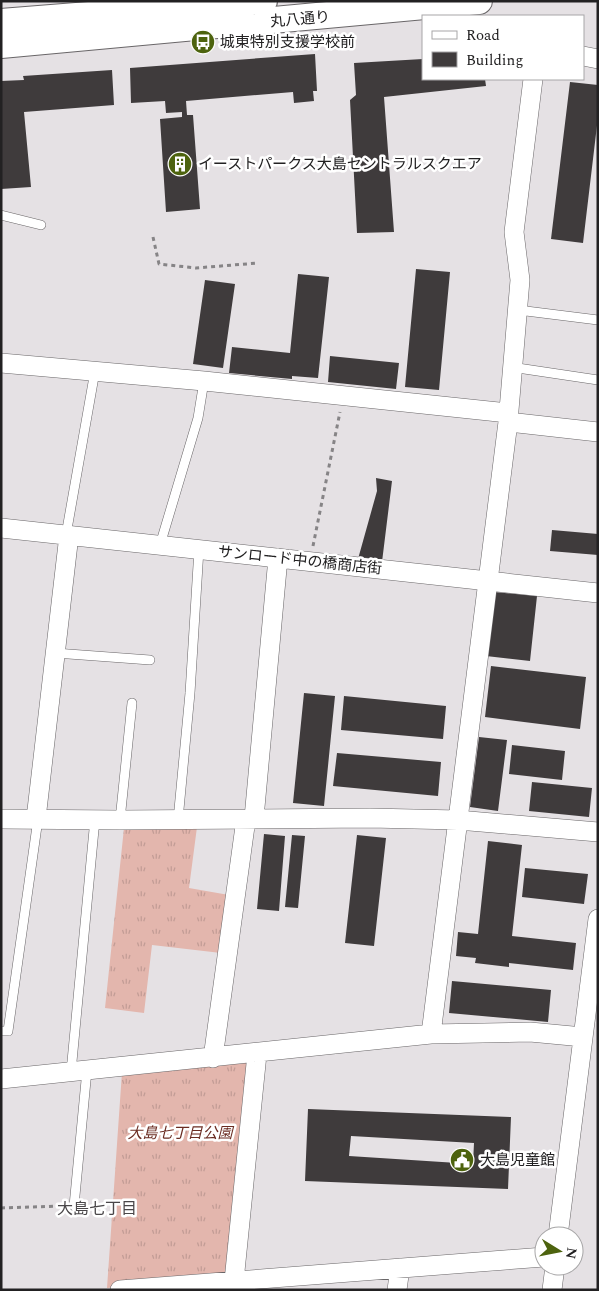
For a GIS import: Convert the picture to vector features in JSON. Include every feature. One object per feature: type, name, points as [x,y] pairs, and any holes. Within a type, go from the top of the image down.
[{"type":"main road","name":"丸八通り","points":[[1,22],[264,1]]},
{"type":"main road","name":"丸八通り","points":[[1,45],[450,11],[479,1]]},
{"type":"street","points":[[584,56],[598,59]]},
{"type":"street","points":[[431,1034],[508,418],[520,280],[514,232],[532,80]]},
{"type":"street","points":[[1,363],[204,381],[343,397],[508,418],[598,432]]},
{"type":"street","name":"サンロード中の橋商店街","points":[[1,528],[311,560],[488,582],[598,593]]},
{"type":"street","points":[[38,814],[68,535]]},
{"type":"street","points":[[213,1058],[250,818],[278,558]]},
{"type":"street","points":[[1,819],[38,814],[120,820],[250,818],[458,820],[598,832]]},
{"type":"street","points":[[559,1226],[598,918]]},
{"type":"street","points":[[1,1079],[256,1054],[431,1034],[530,1032],[583,1036]]},
{"type":"street","points":[[229,1284],[256,1054]]},
{"type":"street","points":[[120,1290],[229,1284],[534,1258]]},
{"type":"street","points":[[397,1290],[400,1268]]},
{"type":"street","points":[[552,1290],[554,1276]]},
{"type":"lane","points":[[1,215],[41,226]]},
{"type":"lane","points":[[518,310],[598,320]]},
{"type":"lane","points":[[511,367],[598,380]]},
{"type":"lane","points":[[68,535],[96,371]]},
{"type":"lane","points":[[160,545],[198,418],[204,381]]},
{"type":"lane","points":[[178,820],[190,693],[199,549]]},
{"type":"lane","points":[[55,653],[150,660]]},
{"type":"lane","points":[[120,820],[132,703]]},
{"type":"lane","points":[[1,1030],[8,1031],[38,814]]},
{"type":"lane","points":[[74,1206],[79,1071],[95,819]]},
{"type":"path","points":[[153,238],[159,264],[196,268],[258,263]]},
{"type":"path","points":[[311,560],[343,397]]},
{"type":"path","points":[[1,1208],[74,1206]]},
{"type":"green space","points":[[197,827],[189,888],[229,895],[221,953],[152,945],[144,1013],[105,1008],[124,828]]},
{"type":"green space","name":"大島七丁目公園","points":[[246,1059],[251,1063],[225,1279],[107,1288],[122,1072]]},
{"type":"building","name":"イーストパークス大島セントラルスクエア","points":[[315,54],[317,91],[313,91],[314,101],[294,103],[293,92],[186,101],[187,115],[193,115],[200,209],[166,212],[160,119],[182,117],[182,112],[166,113],[165,101],[131,103],[130,68]]},
{"type":"building","points":[[422,59],[422,80],[485,80],[486,86],[384,97],[394,232],[357,233],[350,100],[356,95],[354,63]]},
{"type":"building","points":[[112,70],[114,105],[24,112],[31,187],[1,189],[1,81],[24,80],[23,76]]},
{"type":"building","points":[[570,82],[598,85],[598,117],[583,243],[551,239]]},
{"type":"building","points":[[416,269],[450,272],[439,390],[405,387]]},
{"type":"building","points":[[298,274],[329,277],[318,378],[292,376],[292,379],[229,373],[232,347],[290,353]]},
{"type":"building","points":[[205,280],[235,284],[223,368],[193,364]]},
{"type":"building","points":[[330,356],[399,363],[396,389],[328,382]]},
{"type":"building","points":[[376,478],[392,481],[382,562],[358,559],[377,491]]},
{"type":"building","points":[[552,530],[598,534],[598,555],[550,551]]},
{"type":"building","points":[[493,592],[537,596],[530,661],[486,656]]},
{"type":"building","points":[[491,666],[586,677],[580,729],[485,717]]},
{"type":"building","points":[[304,693],[335,696],[324,806],[293,803]]},
{"type":"building","points":[[344,696],[446,706],[443,739],[341,730]]},
{"type":"building","points":[[479,737],[507,740],[498,811],[470,807]]},
{"type":"building","points":[[512,745],[565,751],[562,780],[509,774]]},
{"type":"building","points":[[337,753],[441,762],[438,796],[333,786]]},
{"type":"building","points":[[532,782],[592,788],[589,817],[529,811]]},
{"type":"building","points":[[264,834],[285,836],[279,911],[257,909]]},
{"type":"building","points":[[292,835],[305,836],[298,908],[285,907]]},
{"type":"building","points":[[357,835],[386,838],[374,946],[345,943]]},
{"type":"building","points":[[488,841],[522,845],[512,936],[576,943],[573,970],[509,963],[509,967],[475,963],[476,958],[456,956],[458,932],[478,934]]},
{"type":"building","points":[[525,868],[588,874],[584,904],[522,897]]},
{"type":"building","points":[[452,981],[551,990],[548,1022],[449,1013]]},
{"type":"building","points":[[308,1109],[511,1117],[508,1189],[305,1181]],"holes":[[[351,1136],[474,1143],[473,1164],[349,1156]]]},
{"type":"place","name":"城東特別支援学校前","points":[[203,42]]},
{"type":"place","name":"イーストパークス大島セントラルスクエア","points":[[180,164]]},
{"type":"place","name":"大島児童館","points":[[462,1160]]},
{"type":"district","name":"大島七丁目","points":[[97,1208]]}]
